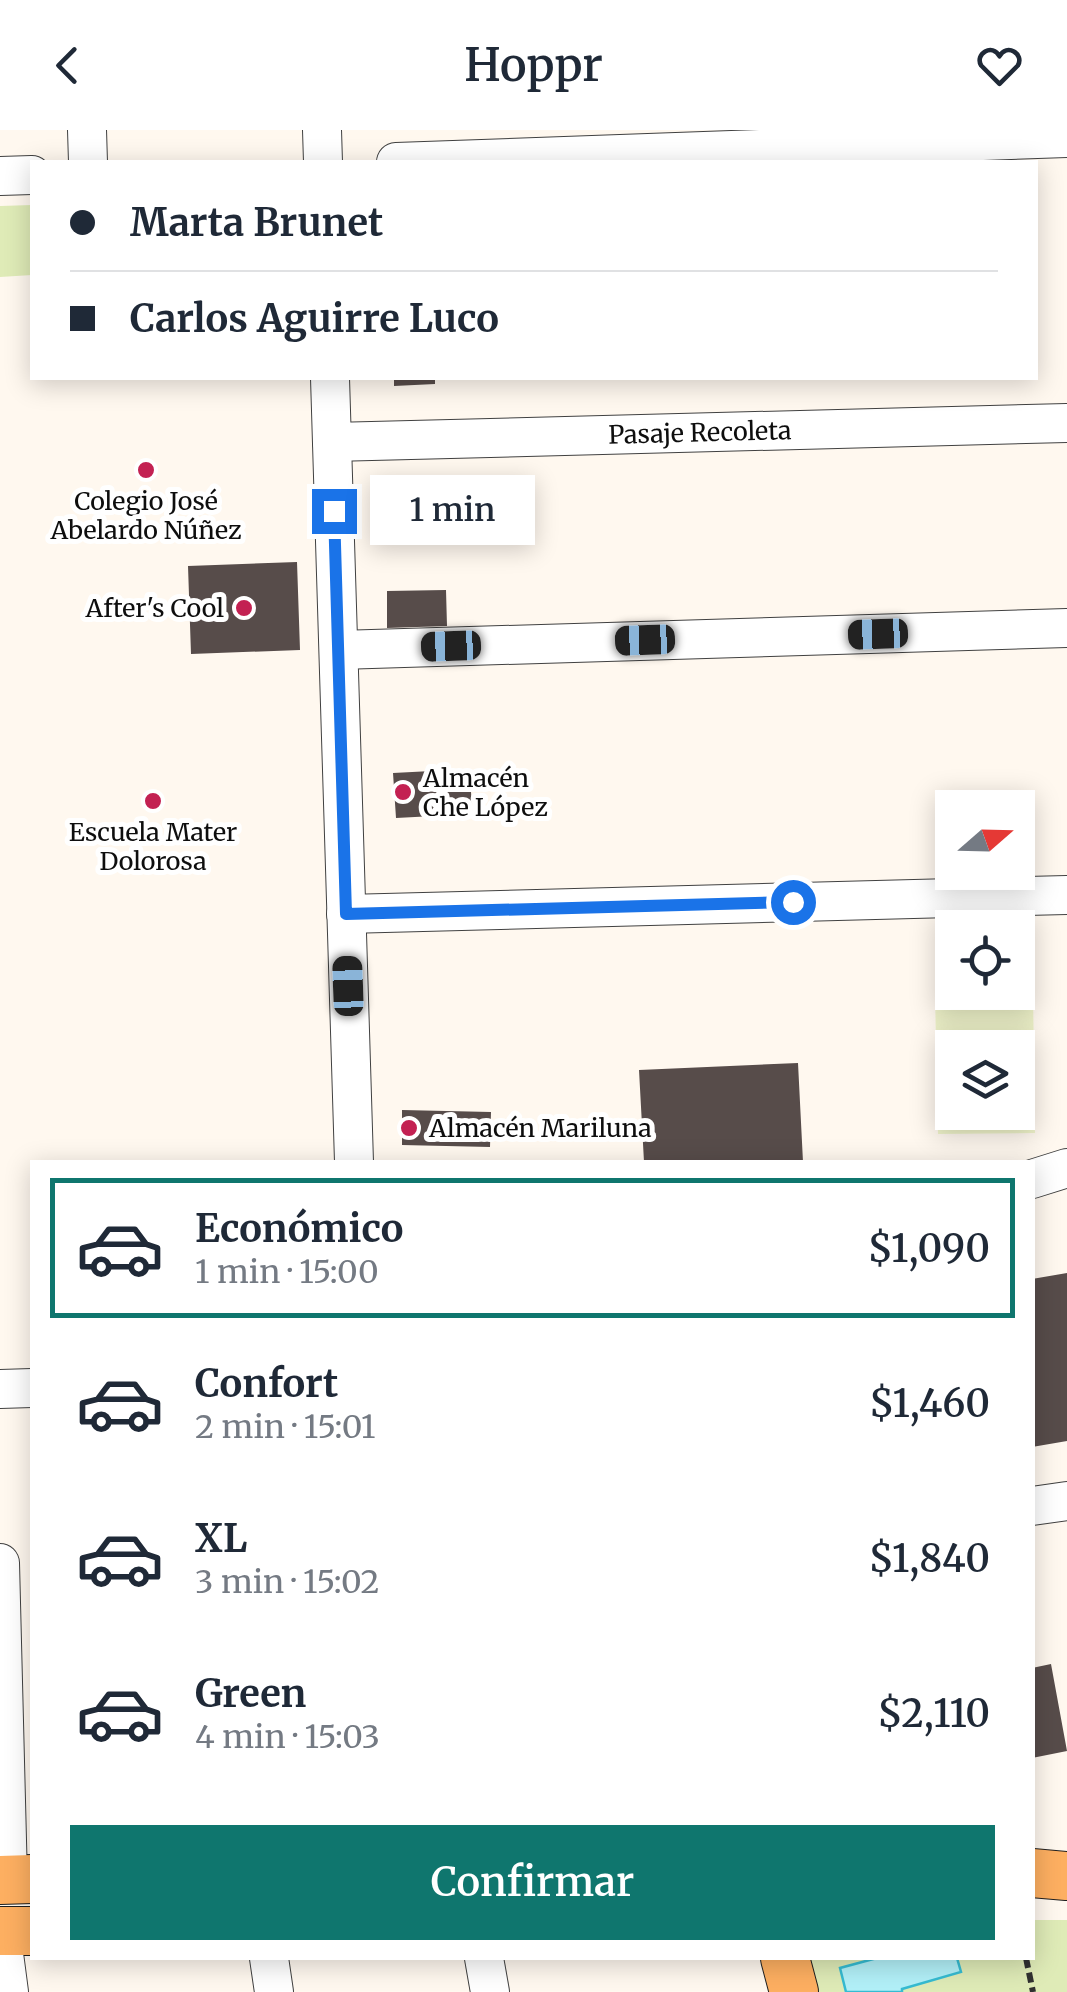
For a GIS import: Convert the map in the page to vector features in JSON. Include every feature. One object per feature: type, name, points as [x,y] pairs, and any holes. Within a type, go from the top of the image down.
[{"type":"main road","points":[[1035,1873],[1067,1876]]},
{"type":"main road","points":[[1035,1907],[1067,1904]]},
{"type":"main road","points":[[786,1960],[794,1992]]},
{"type":"street","points":[[86,130],[88,160]]},
{"type":"street","points":[[322,130],[323,160]]},
{"type":"street","points":[[452,160],[1067,138]]},
{"type":"street","points":[[0,176],[30,175]]},
{"type":"street","points":[[330,380],[354,1160]]},
{"type":"street","name":"Pasaje Recoleta","points":[[332,442],[1067,423]]},
{"type":"street","points":[[338,650],[1067,628]]},
{"type":"street","points":[[346,914],[1067,894]]},
{"type":"street","points":[[1035,1178],[1067,1168]]},
{"type":"street","points":[[0,1389],[30,1388]]},
{"type":"street","points":[[1035,1506],[1067,1501]]},
{"type":"street","points":[[0,1563],[14,1879]]},
{"type":"street","points":[[9,1992],[11,1931]]},
{"type":"street","points":[[269,1960],[274,1992]]},
{"type":"street","points":[[484,1960],[490,1992]]},
{"type":"path","points":[[1026,1960],[1033,1992]]},
{"type":"green space","points":[[30,205],[30,275],[0,277],[0,206]]},
{"type":"green space","points":[[935,1010],[1033,1010],[1034,1030],[936,1030]]},
{"type":"green space","points":[[938,1130],[1035,1130],[1035,1133],[938,1134]]},
{"type":"green space","points":[[1035,1920],[1067,1920],[1067,1992],[800,1992],[792,1960],[1035,1960]]},
{"type":"water","points":[[870,1960],[958,1960],[961,1972],[902,1992],[846,1992],[840,1968]]},
{"type":"building","points":[[394,380],[435,380],[435,384],[394,386]]},
{"type":"building","name":"After's Cool","points":[[297,562],[300,650],[191,654],[188,566]]},
{"type":"building","points":[[446,590],[447,626],[387,628],[387,591]]},
{"type":"building","points":[[470,769],[472,814],[396,818],[393,773]]},
{"type":"building","points":[[798,1063],[803,1160],[644,1160],[639,1070]]},
{"type":"building","points":[[402,1110],[491,1112],[490,1147],[402,1145]]},
{"type":"building","points":[[1067,1273],[1067,1441],[1035,1446],[1035,1278]]},
{"type":"building","points":[[1051,1664],[1067,1751],[1035,1757],[1035,1667]]},
{"type":"place","name":"Colegio José Abelardo Núñez","points":[[146,470]]},
{"type":"place","name":"After's Cool","points":[[244,608]]},
{"type":"place","name":"Almacén Che López","points":[[403,792]]},
{"type":"place","name":"Escuela Mater Dolorosa","points":[[153,801]]},
{"type":"place","name":"Almacén Mariluna","points":[[409,1128]]},
{"type":"route","points":[[334,511],[346,914],[793,902]]}]
